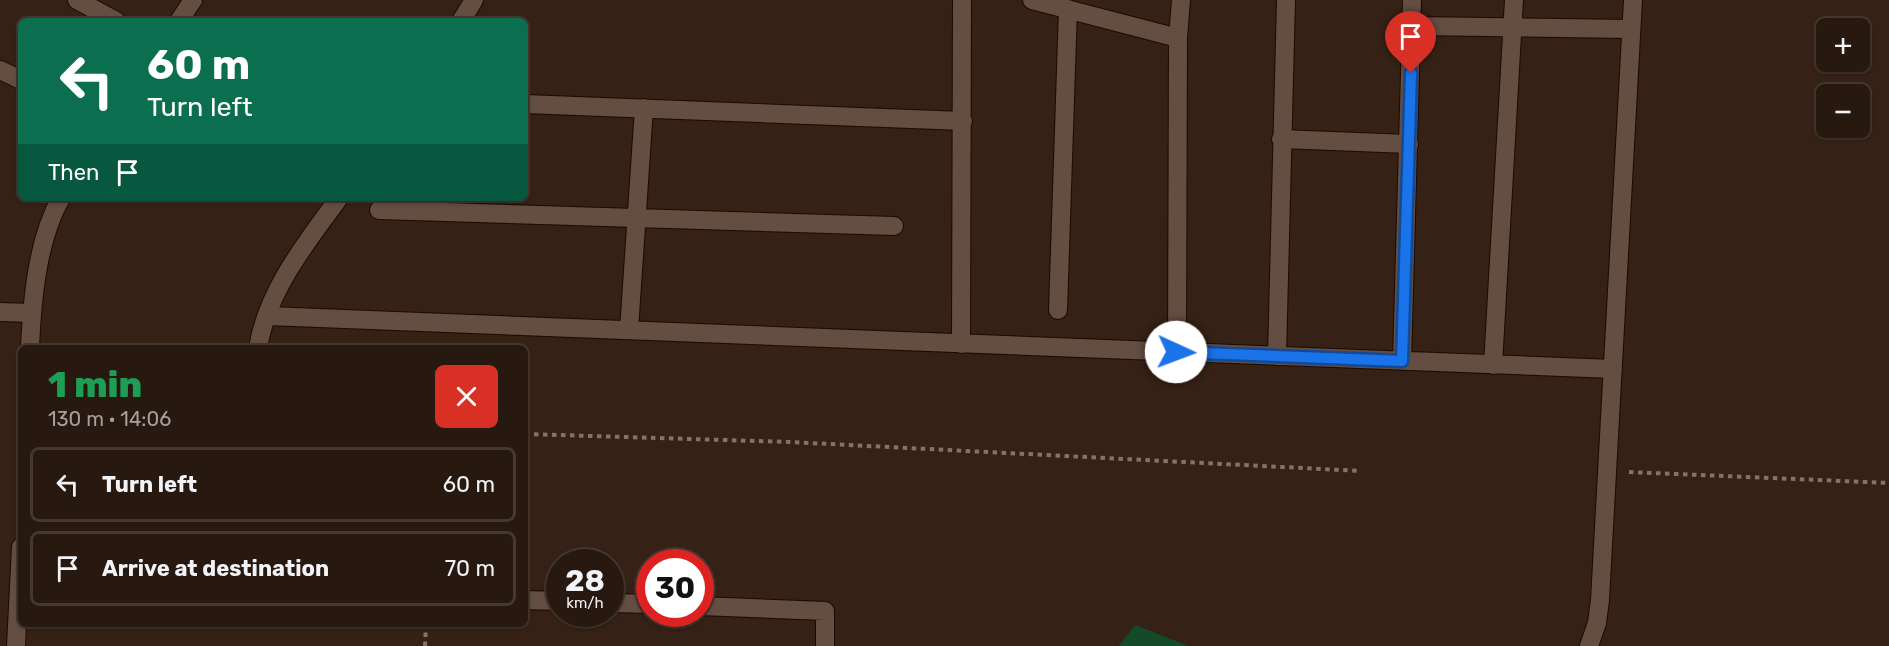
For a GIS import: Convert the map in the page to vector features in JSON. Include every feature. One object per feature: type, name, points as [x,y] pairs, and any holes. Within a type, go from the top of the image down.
[{"type":"street","points":[[77,0],[110,18]]},
{"type":"street","points":[[180,18],[193,0]]},
{"type":"street","points":[[463,18],[474,0]]},
{"type":"street","points":[[961,344],[962,0]]},
{"type":"street","points":[[1032,0],[1178,38]]},
{"type":"street","points":[[1176,352],[1178,38],[1181,0]]},
{"type":"street","points":[[1277,356],[1286,0]]},
{"type":"street","points":[[1402,361],[1412,0]]},
{"type":"street","points":[[1493,364],[1514,0]]},
{"type":"street","points":[[1589,646],[1597,623],[1600,600],[1633,0]]},
{"type":"street","points":[[1058,310],[1068,9]]},
{"type":"street","points":[[1412,26],[1630,29]]},
{"type":"street","points":[[0,70],[18,79]]},
{"type":"street","points":[[528,104],[963,121]]},
{"type":"street","points":[[629,330],[644,108]]},
{"type":"street","points":[[1281,140],[1409,144]]},
{"type":"street","points":[[30,345],[32,313],[43,244],[60,201]]},
{"type":"street","points":[[259,345],[279,287],[293,261],[337,201]]},
{"type":"street","points":[[379,210],[894,226]]},
{"type":"street","points":[[0,312],[32,313]]},
{"type":"street","points":[[268,316],[1613,369]]},
{"type":"street","points":[[528,600],[546,601]]},
{"type":"street","points":[[714,607],[825,611],[825,646]]},
{"type":"street","points":[[16,646],[18,614]]},
{"type":"path","points":[[528,435],[790,442],[1361,471]]},
{"type":"path","points":[[1607,479],[1889,483]]},
{"type":"path","points":[[425,646],[426,627]]},
{"type":"green space","points":[[1135,625],[1189,646],[1119,646]]},
{"type":"route","points":[[1176,352],[1402,361],[1411,73]]}]
